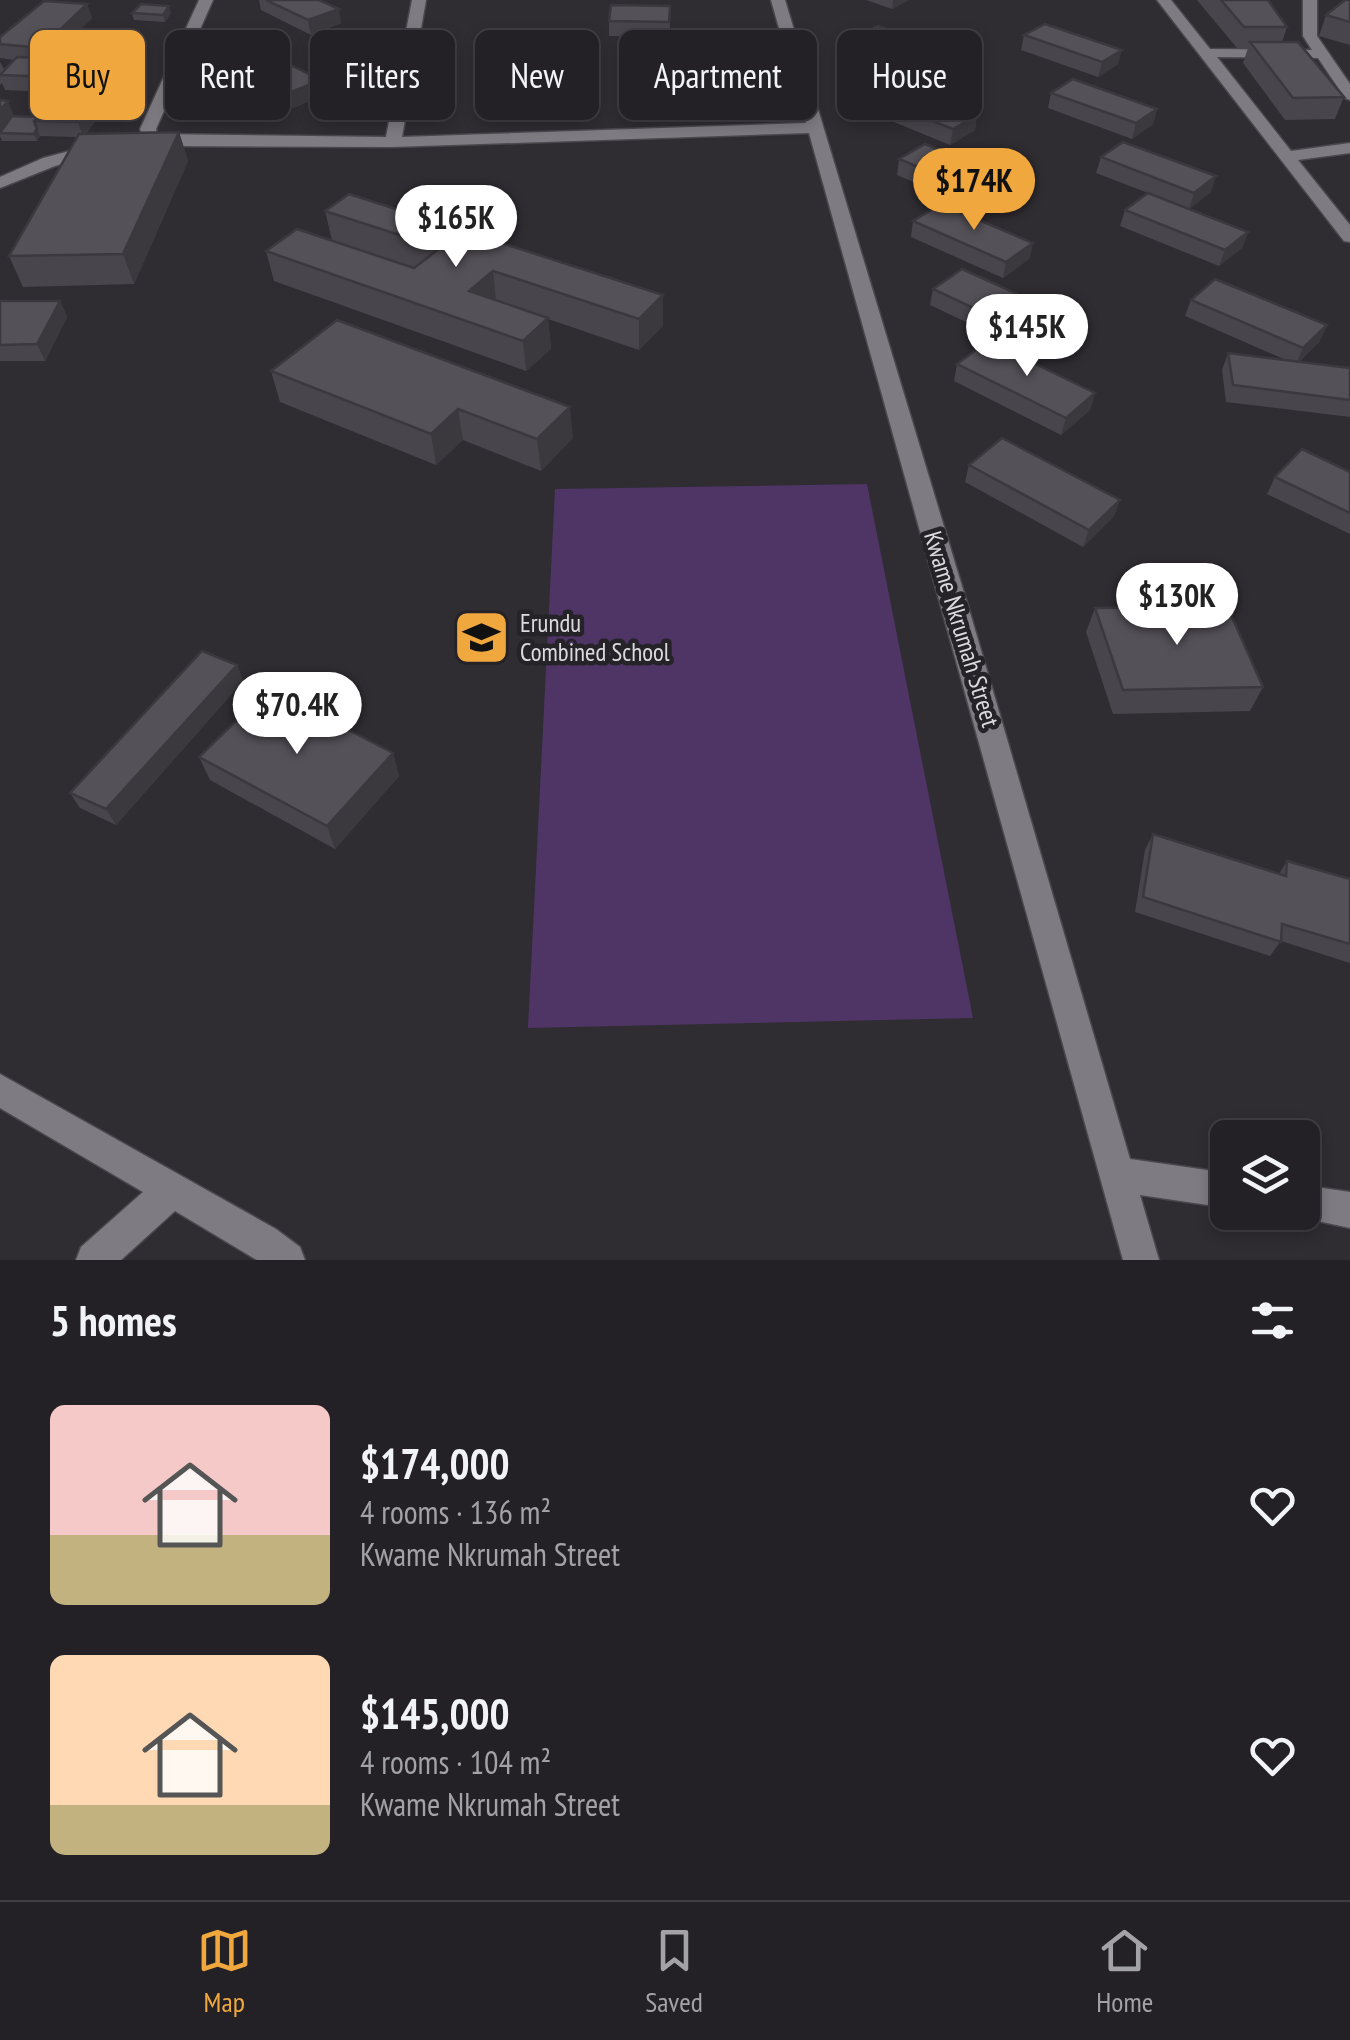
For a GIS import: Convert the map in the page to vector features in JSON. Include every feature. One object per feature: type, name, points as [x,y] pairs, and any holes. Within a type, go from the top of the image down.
[{"type":"street","points":[[134,141],[148,129],[206,0]]},
{"type":"street","points":[[393,142],[419,0]]},
{"type":"street","name":"Kwame Nkrumah Street","points":[[778,0],[959,616],[1140,1260]]},
{"type":"street","points":[[1164,0],[1350,237]]},
{"type":"street","points":[[1310,0],[1310,36],[1350,96]]},
{"type":"street","points":[[1205,53],[1321,54]]},
{"type":"street","points":[[0,183],[49,162],[134,141],[393,142],[815,128]]},
{"type":"street","points":[[1285,156],[1350,148]]},
{"type":"street","points":[[0,1090],[287,1260]]},
{"type":"street","points":[[1116,1174],[1210,1188]]},
{"type":"street","points":[[94,1260],[173,1189]]},
{"type":"street","points":[[1320,1206],[1350,1210]]},
{"type":"shaded area","points":[[867,484],[973,1018],[528,1028],[555,489]]},
{"type":"building","points":[[266,0],[319,0],[339,9],[308,20]]},
{"type":"building","points":[[1221,0],[1268,0],[1287,27],[1244,27]]},
{"type":"building","points":[[1350,0],[1350,22],[1326,15]]},
{"type":"building","points":[[44,1],[87,4],[60,30],[30,30],[30,47],[0,44],[0,37]]},
{"type":"building","points":[[141,4],[169,6],[163,15],[132,13]]},
{"type":"building","points":[[611,5],[670,6],[669,22],[609,21]]},
{"type":"building","points":[[1045,24],[1122,50],[1102,62],[1024,35]]},
{"type":"building","points":[[1250,42],[1298,42],[1344,97],[1293,98]]},
{"type":"building","points":[[17,57],[30,57],[30,76],[0,75]]},
{"type":"building","points":[[290,65],[310,75],[310,84],[290,93]]},
{"type":"building","points":[[1073,79],[1157,109],[1136,123],[1051,93]]},
{"type":"building","points":[[12,116],[35,120],[34,134],[0,133]]},
{"type":"building","points":[[35,120],[79,120],[78,122]]},
{"type":"building","points":[[930,120],[968,120],[953,129]]},
{"type":"building","points":[[179,132],[123,254],[9,256],[79,134]]},
{"type":"building","points":[[1123,142],[1216,176],[1194,193],[1101,157]]},
{"type":"building","points":[[925,144],[1010,178],[985,195],[899,159]]},
{"type":"building","points":[[1148,193],[1248,232],[1225,250],[1125,210]]},
{"type":"building","points":[[349,194],[663,295],[639,319],[493,271],[469,291],[548,318],[523,341],[266,251],[297,229],[414,268],[440,248],[325,211]]},
{"type":"building","points":[[941,204],[1033,243],[1006,262],[913,221]]},
{"type":"building","points":[[962,269],[1061,314],[1033,336],[933,289]]},
{"type":"building","points":[[1215,279],[1327,325],[1303,348],[1191,300]]},
{"type":"building","points":[[0,301],[60,301],[37,344],[0,345]]},
{"type":"building","points":[[337,320],[570,407],[537,439],[458,409],[431,434],[271,371]]},
{"type":"building","points":[[988,341],[1095,393],[1066,418],[957,364]]},
{"type":"building","points":[[1228,353],[1350,368],[1350,400],[1233,385]]},
{"type":"building","points":[[1002,438],[1120,500],[1089,530],[969,465]]},
{"type":"building","points":[[1302,449],[1350,472],[1350,513],[1275,477]]},
{"type":"building","points":[[1227,606],[1263,687],[1123,690],[1095,608]]},
{"type":"building","points":[[202,651],[237,665],[106,809],[70,793]]},
{"type":"building","points":[[269,689],[393,753],[327,826],[199,757]]},
{"type":"building","points":[[1153,834],[1286,876],[1287,861],[1350,879],[1350,944],[1282,924],[1281,942],[1143,897]]},
{"type":"place","name":"Erundu Combined School","points":[[481,637]]}]
